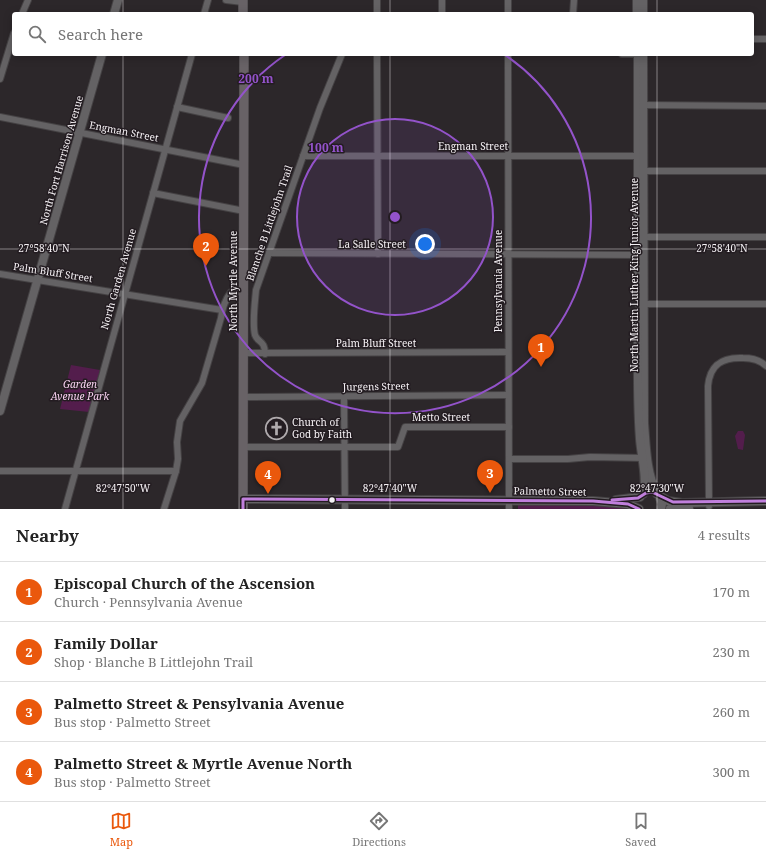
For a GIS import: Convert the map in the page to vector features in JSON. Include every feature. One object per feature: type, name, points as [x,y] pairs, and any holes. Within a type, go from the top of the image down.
[{"type":"main road","points":[[243,1],[243,12]]},
{"type":"main road","name":"North Myrtle Avenue","points":[[243,509],[244,56]]},
{"type":"street","points":[[23,12],[28,0]]},
{"type":"street","points":[[115,12],[118,0]]},
{"type":"street","points":[[205,12],[208,0]]},
{"type":"street","points":[[226,0],[243,1]]},
{"type":"street","points":[[377,0],[377,12]]},
{"type":"street","points":[[442,0],[442,12]]},
{"type":"street","points":[[508,0],[508,12]]},
{"type":"street","points":[[573,12],[574,0]]},
{"type":"street","points":[[637,0],[637,12]]},
{"type":"street","points":[[643,0],[643,12]]},
{"type":"street","points":[[754,39],[766,39]]},
{"type":"street","points":[[0,79],[12,40]]},
{"type":"street","name":"North Fort Harrison Avenue","points":[[0,411],[101,56]]},
{"type":"street","name":"North Garden Avenue","points":[[66,509],[124,294],[191,56]]},
{"type":"street","name":"Blanche B Littlejohn Trail","points":[[265,354],[264,346],[255,336],[256,290],[303,156],[341,56]]},
{"type":"street","points":[[377,56],[378,254]]},
{"type":"street","name":"Pennsylvania Avenue","points":[[508,56],[509,505]]},
{"type":"street","name":"North Martin Luther King Junior Avenue","points":[[638,56],[641,105]]},
{"type":"street","name":"North Martin Luther King Junior Avenue","points":[[639,509],[638,505],[645,483],[641,304],[641,105],[643,56]]},
{"type":"street","points":[[641,105],[766,106]]},
{"type":"street","points":[[177,106],[228,118]]},
{"type":"street","name":"Engman Street","points":[[0,117],[244,165]]},
{"type":"street","name":"Engman Street","points":[[303,156],[641,156]]},
{"type":"street","points":[[641,171],[766,171]]},
{"type":"street","points":[[153,193],[244,211]]},
{"type":"street","points":[[641,237],[766,237]]},
{"type":"street","name":"La Salle Street","points":[[269,254],[641,255]]},
{"type":"street","name":"Palm Bluff Street","points":[[0,274],[222,310]]},
{"type":"street","name":"Blanche B Littlejohn Trail","points":[[164,509],[176,471],[178,459],[177,442],[180,421],[202,383],[227,297],[231,292],[244,292]]},
{"type":"street","points":[[641,304],[766,304]]},
{"type":"street","name":"Palm Bluff Street","points":[[244,353],[508,352]]},
{"type":"street","points":[[709,504],[708,386],[711,373],[720,362],[733,358],[752,358],[766,366]]},
{"type":"street","name":"Jurgens Street","points":[[243,397],[508,395]]},
{"type":"street","points":[[344,396],[345,509]]},
{"type":"street","name":"Metto Street","points":[[243,446],[398,447],[405,427],[509,427]]},
{"type":"street","points":[[509,459],[568,459],[590,457],[644,458]]},
{"type":"street","name":"North Martin Luther King Junior Avenue","points":[[644,458],[652,482],[659,495],[662,504],[661,509]]},
{"type":"street","points":[[0,471],[176,471]]},
{"type":"street","name":"Palmetto Street","points":[[243,499],[345,500],[509,505],[593,502],[641,495],[650,491],[659,495]]},
{"type":"street","points":[[659,495],[668,501],[673,502],[766,506]]},
{"type":"street","points":[[670,509],[709,504],[766,501]]},
{"type":"street","name":"Palmetto Street","points":[[593,502],[630,505],[639,509]]},
{"type":"green space","name":"Garden Avenue Park","points":[[71,365],[100,370],[89,412],[60,409]]},
{"type":"green space","points":[[738,431],[743,431],[745,435],[743,450],[738,449],[735,436]]},
{"type":"green space","points":[[518,505],[593,505],[632,509],[518,509]]},
{"type":"transit line","points":[[612,500],[638,498],[646,493],[652,492],[673,502],[766,501]]},
{"type":"transit line","points":[[243,509],[243,499],[593,501],[628,504],[639,509]]},
{"type":"place","name":"Family Dollar","points":[[206,266]]},
{"type":"place","name":"Episcopal Church of the Ascension","points":[[541,367]]},
{"type":"place","name":"Church of God by Faith","points":[[276,428]]},
{"type":"place","name":"Palmetto Street & Pensylvania Avenue","points":[[490,493]]},
{"type":"place","name":"Palmetto Street & Myrtle Avenue North","points":[[268,494]]}]
